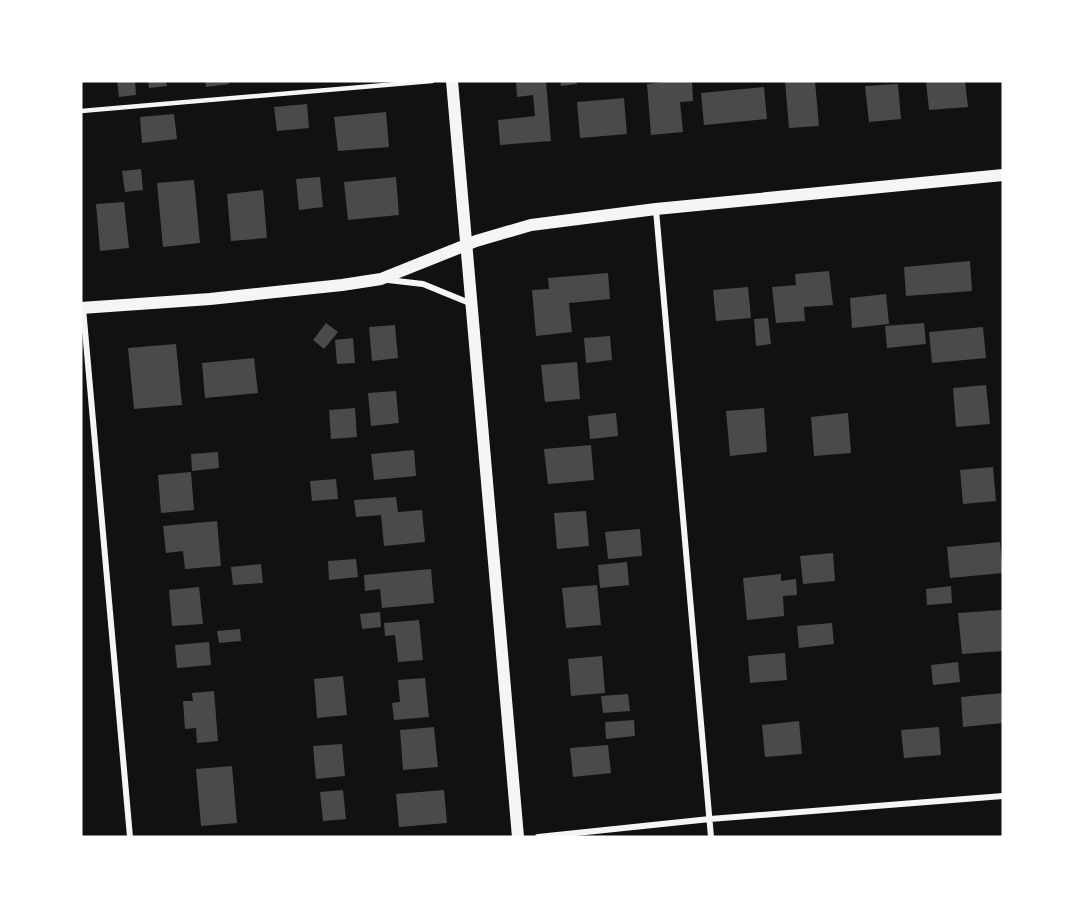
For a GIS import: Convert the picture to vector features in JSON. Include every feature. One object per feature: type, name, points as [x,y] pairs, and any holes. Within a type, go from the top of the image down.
[{"type":"main road","points":[[453,81],[518,837]]},
{"type":"main road","points":[[82,308],[210,299],[381,279],[468,244],[531,225],[656,209],[1003,175]]},
{"type":"street","points":[[656,209],[711,837]]},
{"type":"street","points":[[381,279],[423,284],[473,304]]},
{"type":"street","points":[[82,308],[130,837]]},
{"type":"street","points":[[538,837],[710,819],[1003,796]]},
{"type":"lane","points":[[81,111],[432,81]]},
{"type":"building","points":[[117,81],[135,81],[136,95],[119,97]]},
{"type":"building","points":[[148,81],[166,81],[167,86],[149,88]]},
{"type":"building","points":[[205,81],[228,81],[229,84],[206,87]]},
{"type":"building","points":[[516,81],[546,81],[551,141],[500,145],[498,120],[535,116],[533,95],[517,97]]},
{"type":"building","points":[[560,81],[576,81],[577,84],[561,86]]},
{"type":"building","points":[[692,81],[693,101],[680,102],[683,132],[651,135],[647,84]]},
{"type":"building","points":[[785,81],[815,81],[819,126],[789,128]]},
{"type":"building","points":[[926,81],[965,81],[968,107],[929,110]]},
{"type":"building","points":[[898,84],[901,119],[869,122],[865,86]]},
{"type":"building","points":[[764,87],[767,119],[704,125],[701,93]]},
{"type":"building","points":[[624,98],[627,134],[580,138],[577,102]]},
{"type":"building","points":[[307,104],[309,128],[277,131],[274,107]]},
{"type":"building","points":[[386,112],[389,147],[338,151],[334,117]]},
{"type":"building","points":[[174,114],[177,139],[142,143],[140,117]]},
{"type":"building","points":[[141,169],[143,190],[125,192],[122,171]]},
{"type":"building","points":[[320,177],[323,207],[299,210],[296,179]]},
{"type":"building","points":[[396,177],[399,215],[348,220],[344,182]]},
{"type":"building","points":[[194,180],[200,243],[163,247],[157,183]]},
{"type":"building","points":[[263,190],[267,238],[231,241],[227,194]]},
{"type":"building","points":[[124,202],[129,248],[100,251],[96,204]]},
{"type":"building","points":[[970,261],[972,291],[906,296],[904,267]]},
{"type":"building","points":[[829,271],[833,305],[804,307],[805,321],[776,323],[772,287],[796,285],[795,274]]},
{"type":"building","points":[[608,273],[610,299],[569,303],[572,332],[536,336],[532,290],[549,289],[548,278]]},
{"type":"building","points":[[748,287],[751,318],[716,321],[713,290]]},
{"type":"building","points":[[886,294],[889,324],[852,328],[850,298]]},
{"type":"building","points":[[768,318],[771,344],[756,346],[754,319]]},
{"type":"building","points":[[326,323],[338,332],[324,349],[313,340]]},
{"type":"building","points":[[924,323],[926,344],[887,348],[885,326]]},
{"type":"building","points":[[395,325],[398,358],[372,361],[369,327]]},
{"type":"building","points":[[983,327],[986,358],[932,363],[929,332]]},
{"type":"building","points":[[610,336],[612,360],[586,363],[584,338]]},
{"type":"building","points":[[353,338],[355,363],[337,364],[335,340]]},
{"type":"building","points":[[176,344],[182,405],[134,409],[128,348]]},
{"type":"building","points":[[254,358],[258,393],[205,398],[202,363]]},
{"type":"building","points":[[577,362],[580,399],[545,402],[541,365]]},
{"type":"building","points":[[986,385],[990,424],[956,427],[953,388]]},
{"type":"building","points":[[396,391],[399,423],[371,426],[368,393]]},
{"type":"building","points":[[355,408],[357,437],[331,439],[329,410]]},
{"type":"building","points":[[764,408],[767,452],[730,456],[726,411]]},
{"type":"building","points":[[616,413],[618,436],[590,439],[588,416]]},
{"type":"building","points":[[848,413],[851,453],[814,456],[811,417]]},
{"type":"building","points":[[591,445],[594,480],[548,484],[544,449]]},
{"type":"building","points":[[414,450],[416,476],[374,480],[371,454]]},
{"type":"building","points":[[218,452],[219,468],[192,471],[191,454]]},
{"type":"building","points":[[993,467],[996,501],[963,504],[960,470]]},
{"type":"building","points":[[191,472],[194,510],[161,513],[158,475]]},
{"type":"building","points":[[336,479],[338,499],[312,501],[310,481]]},
{"type":"building","points":[[396,497],[398,512],[422,510],[425,542],[384,546],[381,515],[356,517],[354,500]]},
{"type":"building","points":[[586,511],[589,546],[557,549],[554,513]]},
{"type":"building","points":[[217,521],[221,566],[185,569],[183,551],[166,553],[163,526]]},
{"type":"building","points":[[640,529],[642,556],[608,559],[605,532]]},
{"type":"building","points":[[1000,542],[1003,573],[950,578],[947,547]]},
{"type":"building","points":[[833,553],[835,581],[803,584],[800,556]]},
{"type":"building","points":[[356,559],[358,577],[329,580],[328,561]]},
{"type":"building","points":[[627,562],[629,585],[600,588],[598,565]]},
{"type":"building","points":[[261,564],[263,583],[233,585],[231,567]]},
{"type":"building","points":[[431,569],[434,603],[382,608],[380,589],[365,591],[364,575]]},
{"type":"building","points":[[781,574],[781,581],[796,579],[797,595],[783,596],[784,616],[747,620],[743,578]]},
{"type":"building","points":[[597,585],[601,625],[566,628],[562,588]]},
{"type":"building","points":[[951,586],[952,603],[927,605],[926,589]]},
{"type":"building","points":[[199,587],[203,624],[172,626],[169,590]]},
{"type":"building","points":[[1002,610],[1003,651],[962,654],[958,613]]},
{"type":"building","points":[[380,612],[381,627],[362,629],[360,614]]},
{"type":"building","points":[[419,620],[423,660],[398,662],[395,635],[385,636],[384,623]]},
{"type":"building","points":[[832,623],[834,644],[799,648],[797,626]]},
{"type":"building","points":[[240,629],[241,641],[219,643],[217,631]]},
{"type":"building","points":[[209,642],[211,665],[177,668],[175,645]]},
{"type":"building","points":[[785,653],[787,680],[750,683],[748,656]]},
{"type":"building","points":[[602,656],[605,693],[571,696],[568,659]]},
{"type":"building","points":[[958,662],[960,682],[933,685],[931,665]]},
{"type":"building","points":[[343,676],[347,715],[317,718],[314,679]]},
{"type":"building","points":[[425,678],[429,717],[394,720],[392,703],[400,702],[398,680]]},
{"type":"building","points":[[214,691],[218,741],[197,743],[196,728],[185,729],[183,701],[193,701],[192,693]]},
{"type":"building","points":[[1003,693],[1003,723],[963,727],[961,697]]},
{"type":"building","points":[[628,694],[630,711],[603,713],[601,696]]},
{"type":"building","points":[[634,720],[635,736],[606,739],[605,722]]},
{"type":"building","points":[[799,721],[802,754],[765,757],[762,725]]},
{"type":"building","points":[[434,727],[438,767],[403,770],[400,730]]},
{"type":"building","points":[[939,727],[941,755],[904,758],[901,730]]},
{"type":"building","points":[[342,744],[345,776],[316,779],[313,746]]},
{"type":"building","points":[[608,745],[611,773],[573,777],[570,748]]},
{"type":"building","points":[[232,766],[237,823],[201,826],[196,769]]},
{"type":"building","points":[[343,790],[346,819],[323,821],[320,792]]},
{"type":"building","points":[[444,790],[447,823],[399,827],[396,794]]}]
